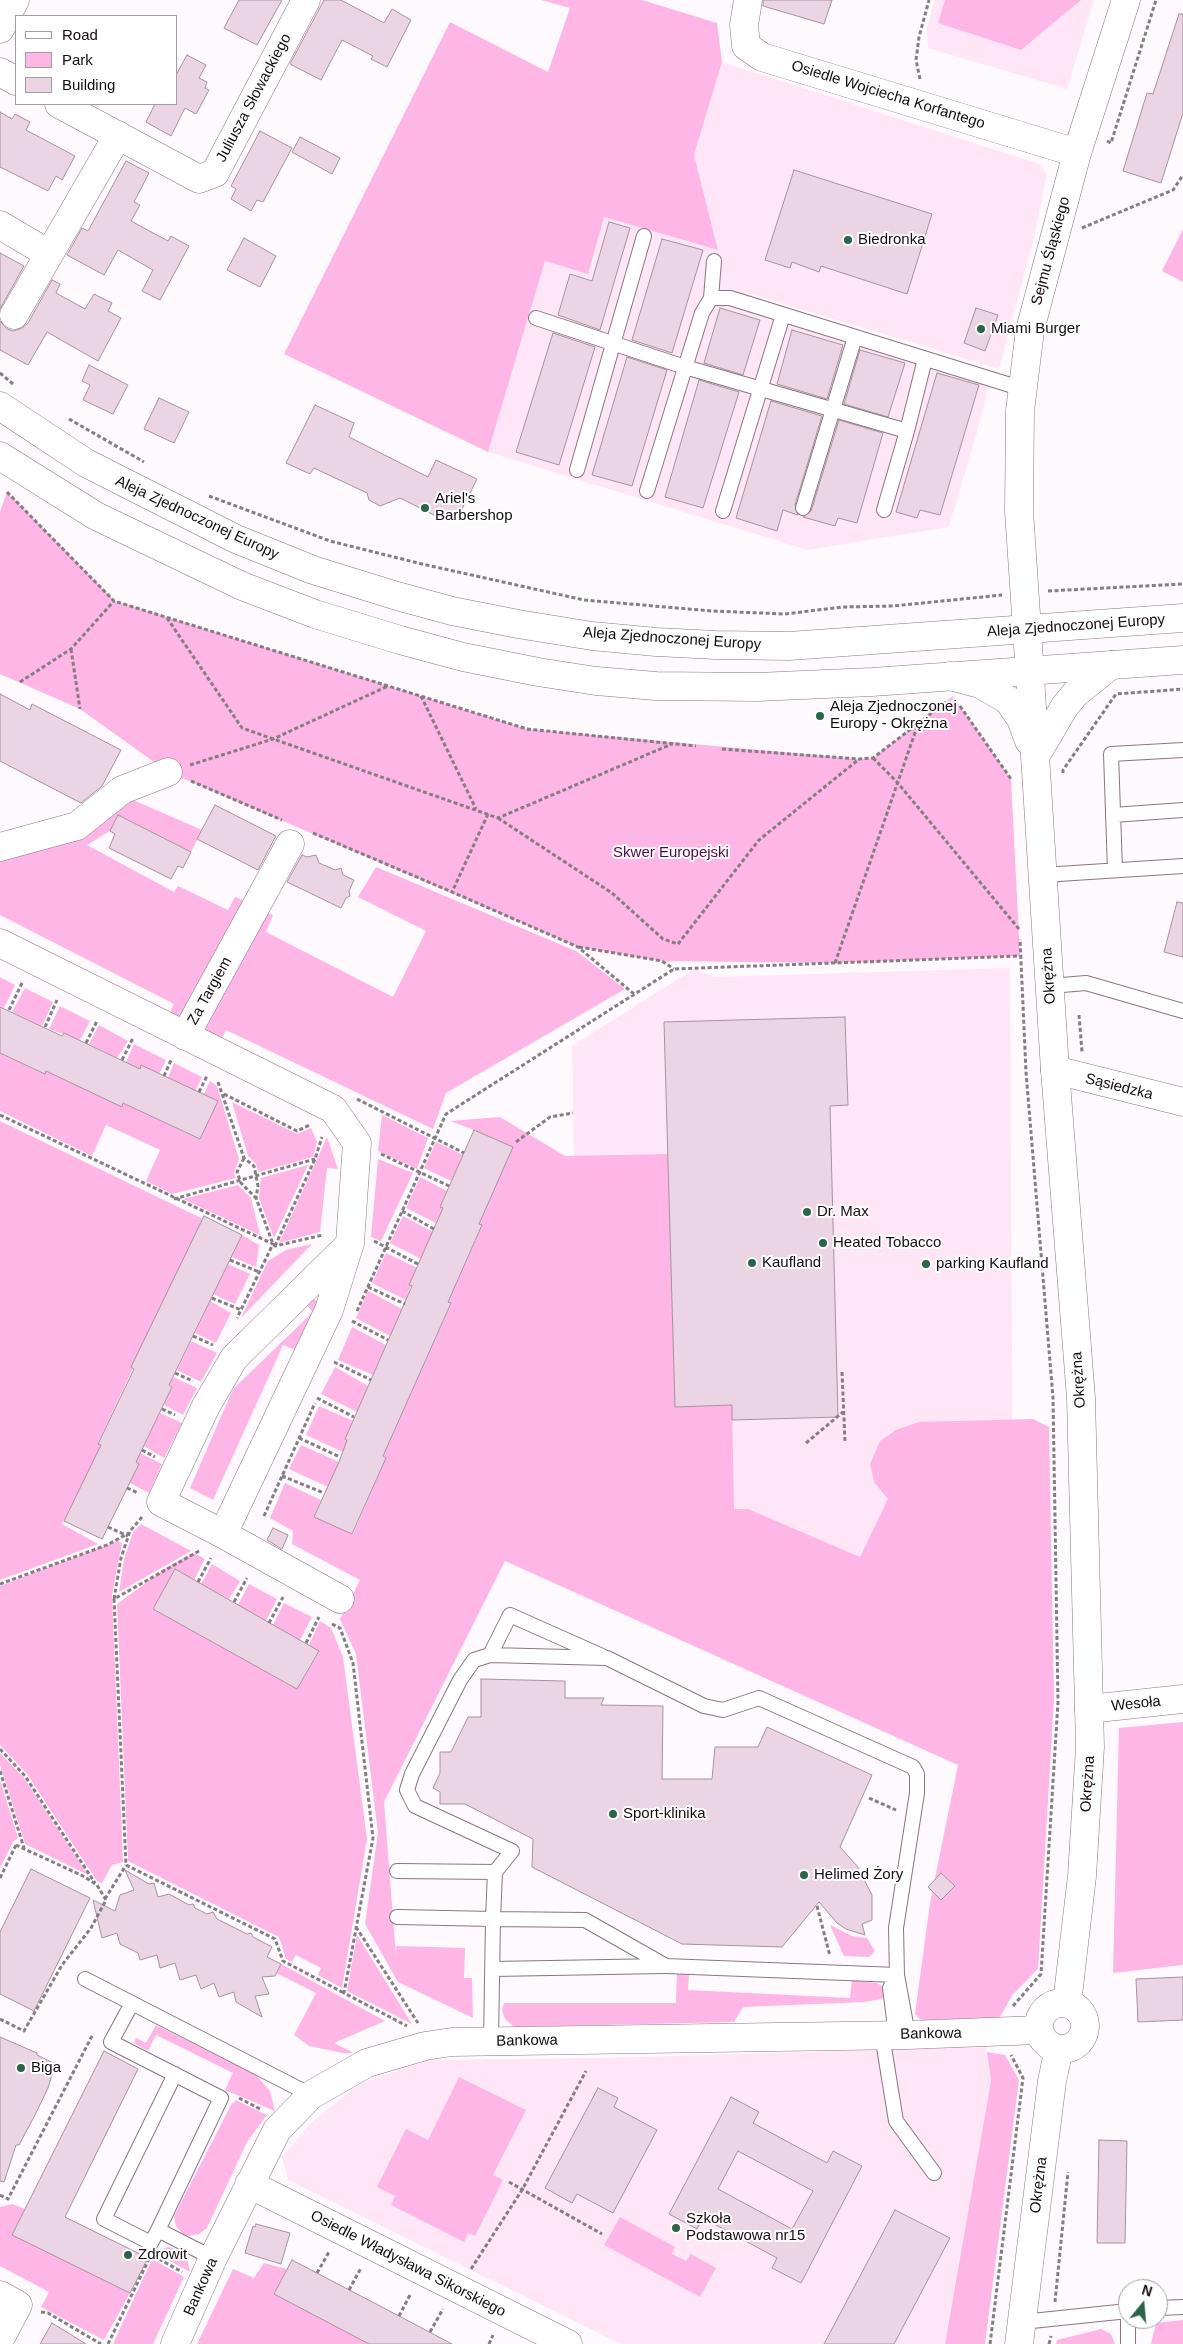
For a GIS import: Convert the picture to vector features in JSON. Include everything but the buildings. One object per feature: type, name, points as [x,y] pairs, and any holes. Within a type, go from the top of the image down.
[{"type":"street","points":[[0,29],[15,0]]},
{"type":"street","name":"Juliusza Słowackiego","points":[[61,105],[199,179],[214,173],[306,0]]},
{"type":"street","name":"Osiedle Wojciecha Korfantego","points":[[748,0],[744,25],[746,46],[762,57],[1077,153]]},
{"type":"street","name":"Sejmu Śląskiego","points":[[1027,629],[1036,588],[1019,511],[1020,411],[1030,330],[1077,153],[1126,0]]},
{"type":"street","points":[[0,72],[15,80]]},
{"type":"street","points":[[14,315],[118,135]]},
{"type":"street","points":[[0,225],[50,254]]},
{"type":"street","name":"Aleja Zjednoczonej Europy","points":[[0,406],[86,463],[138,492],[236,539],[313,570],[452,611],[592,636],[716,645],[789,646],[1183,618]]},
{"type":"street","points":[[0,456],[96,516],[242,586],[314,614],[463,656],[596,680],[656,686],[951,686],[1030,671],[1183,660]]},
{"type":"street","name":"Okrężna","points":[[1027,629],[1050,986],[1081,1398],[1090,1747],[1082,1876],[1067,2003]]},
{"type":"street","points":[[1035,757],[1065,706],[1075,694],[1111,665]]},
{"type":"street","name":"Okrężna","points":[[951,686],[980,684],[1008,700],[1021,719],[1035,757]]},
{"type":"street","points":[[0,847],[77,826],[122,790],[168,772]]},
{"type":"street","name":"Za Targiem","points":[[0,943],[179,1047],[290,844]]},
{"type":"street","points":[[179,1047],[333,1109],[357,1143],[361,1242],[217,1546]]},
{"type":"street","name":"Sąsiedzka","points":[[1056,1070],[1183,1102]]},
{"type":"street","points":[[340,1599],[217,1546],[161,1502],[206,1406],[234,1358],[361,1242]]},
{"type":"street","name":"Wesoła","points":[[1089,1710],[1183,1699]]},
{"type":"street","points":[[1067,2003],[1077,2008],[1084,2018],[1085,2030],[1080,2040],[1071,2047],[1059,2049],[1046,2043],[1039,2030],[1041,2015],[1052,2005],[1067,2003]]},
{"type":"street","name":"Bankowa","points":[[175,2344],[213,2258],[277,2130],[311,2095],[367,2063],[446,2043],[895,2035],[1039,2030]]},
{"type":"street","name":"Okrężna","points":[[1020,2333],[1052,2081],[1059,2049]]},
{"type":"street","name":"Osiedle Władysława Sikorskiego","points":[[249,2184],[568,2344]]},
{"type":"street","points":[[0,2339],[20,2304]]},
{"type":"lane","points":[[577,470],[644,236]]},
{"type":"lane","points":[[647,491],[702,312],[711,298],[714,261]]},
{"type":"lane","points":[[711,298],[730,298],[1023,389]]},
{"type":"lane","points":[[723,511],[783,315]]},
{"type":"lane","points":[[536,318],[685,366],[907,431]]},
{"type":"lane","points":[[803,508],[855,337]]},
{"type":"lane","points":[[884,510],[925,359]]},
{"type":"lane","points":[[1115,870],[1111,754],[1183,750]]},
{"type":"lane","points":[[1113,814],[1183,810]]},
{"type":"lane","points":[[1043,876],[1183,866]]},
{"type":"lane","points":[[1050,986],[1086,983],[1183,1011]]},
{"type":"lane","points":[[490,1655],[510,1614],[607,1658],[704,1706],[723,1710],[759,1698],[913,1767],[917,1774],[917,1793],[896,1928],[896,2121],[934,2173]]},
{"type":"lane","points":[[491,2041],[495,1872],[512,1851],[415,1806],[407,1790],[412,1774],[460,1680],[474,1660],[490,1655],[607,1658]]},
{"type":"lane","points":[[397,1871],[495,1872]]},
{"type":"lane","points":[[396,1917],[585,1920],[666,1966]]},
{"type":"lane","points":[[493,1969],[666,1966],[896,1975]]},
{"type":"lane","points":[[85,1979],[311,2095]]},
{"type":"lane","points":[[132,2003],[111,2042],[175,2074],[221,2098],[152,2243],[104,2219],[175,2074]]},
{"type":"lane","points":[[158,2230],[213,2258]]},
{"type":"lane","points":[[1168,2308],[1183,2307]]},
{"type":"lane","name":"Okrężna","points":[[1020,2333],[1118,2315]]},
{"type":"lane","points":[[1128,2329],[1128,2344]]},
{"type":"path","points":[[920,80],[916,60],[919,37],[929,0]]},
{"type":"path","points":[[1102,140],[1111,143],[1156,0]]},
{"type":"path","points":[[1054,239],[1173,190],[1183,175]]},
{"type":"path","points":[[0,373],[21,389]]},
{"type":"path","points":[[62,415],[148,464]]},
{"type":"path","points":[[0,487],[114,601],[527,729],[696,746]]},
{"type":"path","points":[[201,493],[246,508],[330,541],[422,564],[584,600],[712,612],[784,614],[842,607],[893,606],[1036,588],[1052,591],[1183,584]]},
{"type":"path","points":[[1036,588],[1052,591]]},
{"type":"path","points":[[20,682],[71,649],[114,601]]},
{"type":"path","points":[[166,617],[242,728],[498,818],[612,893],[663,939],[678,944],[759,840],[859,759]]},
{"type":"path","points":[[71,649],[80,709]]},
{"type":"path","points":[[168,772],[273,738],[388,686]]},
{"type":"path","points":[[722,749],[859,759],[873,758],[918,724],[951,686]]},
{"type":"path","points":[[1063,779],[1063,770],[1116,694],[1183,689]]},
{"type":"path","points":[[421,696],[476,810]]},
{"type":"path","points":[[959,704],[1011,780]]},
{"type":"path","points":[[835,962],[918,724]]},
{"type":"path","points":[[498,818],[673,743]]},
{"type":"path","points":[[873,758],[897,782],[1019,929]]},
{"type":"path","points":[[488,814],[452,892],[578,947],[662,961],[674,969]]},
{"type":"path","points":[[990,2344],[1023,2078],[1009,2050],[1008,2012],[1041,1974],[1058,1702],[1053,1398],[1026,1072],[1019,919]]},
{"type":"path","points":[[1020,937],[1047,936]]},
{"type":"path","points":[[578,947],[634,994]]},
{"type":"path","points":[[349,1329],[446,1114],[674,969],[1020,956]]},
{"type":"path","points":[[15,979],[31,987]]},
{"type":"path","points":[[9,1010],[22,983]]},
{"type":"path","points":[[48,996],[65,1004]]},
{"type":"path","points":[[45,1027],[57,1000]]},
{"type":"path","points":[[89,1016],[106,1025]]},
{"type":"path","points":[[86,1043],[97,1021]]},
{"type":"path","points":[[124,1034],[141,1042]]},
{"type":"path","points":[[122,1060],[133,1038]]},
{"type":"path","points":[[164,1054],[179,1047]]},
{"type":"path","points":[[179,1047],[181,1063]]},
{"type":"path","points":[[164,1076],[179,1047]]},
{"type":"path","points":[[198,1071],[220,1082],[244,1158],[254,1166],[258,1186],[256,1198],[274,1245]]},
{"type":"path","points":[[199,1092],[207,1076]]},
{"type":"path","points":[[223,1094],[297,1131],[315,1123]]},
{"type":"path","points":[[350,1096],[464,1153]]},
{"type":"path","points":[[516,1142],[550,1117],[573,1113]]},
{"type":"path","points":[[0,1115],[274,1245],[322,1235],[386,1247],[418,1264]]},
{"type":"path","points":[[235,1322],[315,1159],[325,1128]]},
{"type":"path","points":[[380,1154],[449,1186]]},
{"type":"path","points":[[244,1158],[238,1172],[240,1180],[248,1192],[256,1198]]},
{"type":"path","points":[[174,1199],[315,1159]]},
{"type":"path","points":[[402,1212],[434,1229]]},
{"type":"path","points":[[230,1260],[259,1272]]},
{"type":"path","points":[[368,1287],[404,1304]]},
{"type":"path","points":[[212,1298],[241,1310]]},
{"type":"path","points":[[352,1321],[388,1340]]},
{"type":"path","points":[[193,1336],[215,1346]]},
{"type":"path","points":[[330,1371],[338,1354]]},
{"type":"path","points":[[334,1362],[370,1380]]},
{"type":"path","points":[[842,1372],[845,1442]]},
{"type":"path","points":[[264,1516],[322,1389]]},
{"type":"path","points":[[317,1398],[354,1417]]},
{"type":"path","points":[[806,1443],[844,1411]]},
{"type":"path","points":[[299,1438],[340,1457]]},
{"type":"path","points":[[282,1476],[324,1493]]},
{"type":"path","points":[[0,1584],[128,1536],[144,1512]]},
{"type":"path","points":[[141,1518],[150,1523]]},
{"type":"path","points":[[108,1527],[128,1536]]},
{"type":"path","points":[[0,2019],[24,2031],[62,1965],[91,1928],[126,1865],[114,1599],[121,1558],[130,1532]]},
{"type":"path","points":[[190,1546],[199,1551]]},
{"type":"path","points":[[114,1599],[199,1551],[217,1546]]},
{"type":"path","points":[[217,1546],[218,1562]]},
{"type":"path","points":[[198,1582],[217,1546]]},
{"type":"path","points":[[240,1574],[254,1582]]},
{"type":"path","points":[[234,1602],[247,1578]]},
{"type":"path","points":[[276,1593],[290,1601]]},
{"type":"path","points":[[269,1623],[283,1597]]},
{"type":"path","points":[[312,1613],[340,1628],[353,1663],[373,1838],[344,1993]]},
{"type":"path","points":[[306,1644],[319,1617]]},
{"type":"path","points":[[0,1749],[24,1776],[106,1900]]},
{"type":"path","points":[[0,1771],[24,1848]]},
{"type":"path","points":[[0,1878],[16,1845],[83,1876],[97,1885]]},
{"type":"path","points":[[126,1865],[275,1939],[283,1961],[408,2027],[420,2026],[355,1927]]},
{"type":"path","points":[[0,2195],[8,2199],[96,2028]]},
{"type":"path","points":[[471,2269],[522,2190],[586,2071]]},
{"type":"path","points":[[509,2182],[602,2234]]},
{"type":"path","points":[[317,2273],[330,2250]]},
{"type":"path","points":[[108,2344],[151,2255],[189,2276]]},
{"type":"path","points":[[349,2290],[362,2267]]},
{"type":"path","points":[[399,2316],[412,2292]]},
{"type":"path","points":[[20,2304],[48,2313],[101,2344]]},
{"type":"path","points":[[430,2332],[444,2308]]},
{"type":"shaded area","points":[[935,0],[1094,0],[1067,89],[928,48],[927,27]]},
{"type":"shaded area","points":[[722,62],[1039,164],[1047,174],[1034,238],[999,369],[738,290],[989,385],[949,527],[808,550],[488,452],[545,261],[604,217],[718,250],[694,155]]},
{"type":"shaded area","points":[[1010,968],[1013,1542],[854,1595],[685,1523],[574,1158],[572,1046],[694,969],[714,977]]},
{"type":"shaded area","name":"Szkoła Podstawowa nr15","points":[[986,2047],[991,2081],[945,2344],[621,2344],[288,2180],[282,2157],[311,2123],[359,2084],[429,2060],[602,2058]]},
{"type":"green space","points":[[541,0],[642,0],[717,23],[722,62],[694,155],[718,250],[604,217],[588,274],[545,261],[488,452],[284,354],[450,22],[548,72],[570,8]]},
{"type":"green space","points":[[945,0],[1081,0],[1021,50],[938,23]]},
{"type":"green space","points":[[1183,229],[1183,282],[1162,271]]},
{"type":"green space","name":"Skwer Europejski","points":[[7,492],[115,601],[527,729],[859,759],[873,758],[953,696],[1011,779],[1020,956],[835,963],[662,961],[578,947],[168,772],[80,709],[0,674],[0,512]]},
{"type":"green space","points":[[124,796],[202,830],[191,852],[118,815],[110,831],[87,845],[174,892],[178,886],[228,910],[235,897],[241,899],[245,904],[181,1020],[167,1019],[174,1004],[0,915],[0,853]]},
{"type":"green space","points":[[376,867],[576,951],[625,989],[446,1093],[433,1129],[226,1030],[220,1042],[204,1031],[205,1022],[267,913],[273,915],[266,932],[393,997],[426,931],[358,897]]},
{"type":"green space","points":[[0,977],[15,985],[4,1008],[0,1006]]},
{"type":"green space","points":[[25,988],[53,1002],[42,1026],[12,1012]]},
{"type":"green space","points":[[60,1006],[90,1021],[80,1040],[49,1029]]},
{"type":"green space","points":[[99,1025],[128,1041],[117,1058],[89,1044]]},
{"type":"green space","points":[[134,1044],[166,1060],[159,1074],[141,1066],[140,1069],[126,1062]]},
{"type":"green space","points":[[0,1053],[44,1074],[46,1071],[122,1106],[123,1103],[199,1139],[217,1101],[204,1094],[210,1081],[217,1086],[239,1159],[234,1173],[236,1178],[172,1194],[146,1181],[160,1150],[106,1125],[92,1156],[0,1111]]},
{"type":"green space","points":[[174,1063],[202,1077],[195,1091],[168,1078]]},
{"type":"green space","points":[[232,1102],[297,1134],[311,1128],[317,1142],[313,1157],[259,1172],[256,1164],[248,1156]]},
{"type":"green space","points":[[382,1115],[428,1138],[417,1169],[378,1151]]},
{"type":"green space","points":[[500,1117],[565,1156],[668,1154],[675,1407],[732,1405],[734,1509],[748,1509],[860,1557],[888,1499],[874,1482],[870,1464],[880,1441],[896,1430],[919,1422],[1033,1419],[1049,1427],[1054,1699],[1038,1969],[1013,1994],[999,2019],[921,2020],[915,2014],[930,1903],[958,1765],[505,1561],[384,1802],[396,1956],[396,1946],[465,1948],[464,1978],[472,1978],[473,2018],[398,1982],[365,1924],[378,1833],[356,1654],[340,1619],[360,1580],[292,1544],[293,1531],[270,1518],[285,1483],[321,1500],[314,1517],[353,1534],[386,1458],[383,1456],[451,1304],[448,1302],[482,1226],[479,1224],[474,1130],[450,1121]]},
{"type":"green space","points":[[0,1121],[203,1219],[98,1443],[103,1446],[62,1524],[98,1544],[0,1580]]},
{"type":"green space","points":[[327,1137],[338,1169],[327,1168],[320,1232],[279,1243]]},
{"type":"green space","points":[[436,1142],[463,1155],[451,1181],[424,1168]]},
{"type":"green space","points":[[378,1159],[413,1173],[381,1241],[371,1237]]},
{"type":"green space","points":[[308,1165],[274,1238],[259,1198],[261,1178]]},
{"type":"green space","points":[[420,1177],[447,1191],[440,1207],[443,1208],[436,1223],[406,1208]]},
{"type":"green space","points":[[238,1185],[251,1198],[260,1235],[183,1199]]},
{"type":"green space","points":[[403,1216],[433,1232],[421,1259],[390,1243]]},
{"type":"green space","points":[[242,1235],[259,1245],[256,1267],[232,1257]]},
{"type":"green space","points":[[312,1244],[241,1318],[268,1261],[286,1250]]},
{"type":"green space","points":[[386,1253],[417,1268],[406,1300],[372,1283]]},
{"type":"green space","points":[[228,1264],[250,1274],[235,1304],[213,1294]]},
{"type":"green space","points":[[368,1291],[402,1309],[390,1336],[356,1318]]},
{"type":"green space","points":[[312,1298],[317,1301],[320,1307],[298,1351],[283,1345],[213,1500],[190,1488],[233,1389],[313,1312],[303,1301]]},
{"type":"green space","points":[[210,1301],[231,1313],[216,1343],[195,1333]]},
{"type":"green space","points":[[352,1327],[386,1345],[373,1375],[338,1360]]},
{"type":"green space","points":[[191,1341],[217,1353],[201,1382],[177,1370]]},
{"type":"green space","points":[[335,1367],[368,1386],[357,1412],[321,1394]]},
{"type":"green space","points":[[173,1377],[197,1388],[183,1415],[164,1405],[172,1387],[169,1385]]},
{"type":"green space","points":[[319,1406],[353,1421],[345,1439],[348,1441],[343,1452],[306,1435]]},
{"type":"green space","points":[[160,1413],[182,1423],[164,1458],[144,1446]]},
{"type":"green space","points":[[301,1445],[339,1462],[328,1487],[289,1469]]},
{"type":"green space","points":[[140,1453],[162,1464],[149,1493],[130,1483],[139,1464],[136,1462]]},
{"type":"green space","points":[[141,1524],[191,1551],[119,1592],[124,1559],[133,1532]]},
{"type":"green space","points":[[118,1541],[122,1543],[112,1595],[123,1862],[112,1865],[102,1883],[97,1881],[27,1774],[0,1745],[0,1586]]},
{"type":"green space","points":[[194,1553],[205,1559],[194,1580],[175,1569],[153,1609],[297,1689],[319,1652],[309,1645],[320,1621],[331,1628],[343,1657],[367,1839],[342,1988],[318,1975],[321,1968],[296,1955],[292,1962],[286,1959],[279,1937],[128,1861],[117,1604],[169,1566]]},
{"type":"green space","points":[[212,1564],[240,1581],[229,1599],[201,1584]]},
{"type":"green space","points":[[249,1584],[277,1599],[266,1621],[238,1605]]},
{"type":"green space","points":[[284,1603],[312,1617],[300,1640],[273,1625]]},
{"type":"green space","points":[[1183,1722],[1183,1965],[1113,1973],[1119,1728]]},
{"type":"green space","points":[[0,1753],[24,1778],[88,1875],[25,1844],[0,1765]]},
{"type":"green space","points":[[0,1780],[18,1838],[13,1842],[0,1868]]},
{"type":"green space","points":[[830,1925],[852,1936],[867,1938],[875,1951],[869,1957],[844,1956]]},
{"type":"green space","points":[[357,1935],[412,2024],[347,1991]]},
{"type":"green space","points":[[281,1964],[385,2021],[334,2043],[354,2053],[343,2053],[309,2046],[294,2035],[316,1993],[276,1973]]},
{"type":"green space","points":[[677,1972],[689,1975],[688,1990],[850,1998],[852,1980],[877,1983],[882,1986],[885,1995],[882,1999],[864,2002],[743,2007],[734,2022],[514,2027],[505,2019],[502,2010],[504,2003],[676,2003]]},
{"type":"green space","points":[[156,2025],[256,2075],[270,2091],[275,2111],[225,2090],[233,2073],[156,2035],[148,2051],[134,2043],[136,2038],[146,2043]]},
{"type":"green space","points":[[987,2052],[1005,2055],[1019,2080],[985,2344],[945,2344],[991,2081]]},
{"type":"green space","points":[[459,2077],[526,2110],[493,2175],[503,2180],[475,2236],[468,2233],[464,2242],[391,2205],[395,2196],[377,2187],[406,2129],[428,2140]]},
{"type":"green space","points":[[236,2100],[267,2115],[247,2142],[207,2228],[199,2234],[189,2236],[183,2234],[176,2226],[174,2216],[231,2105]]},
{"type":"green space","points":[[12,2204],[25,2209],[13,2235],[130,2293],[104,2340],[41,2307],[49,2292],[0,2266],[0,2207]]},
{"type":"green space","points":[[620,2217],[675,2247],[672,2254],[686,2261],[691,2254],[716,2268],[700,2297],[604,2245]]},
{"type":"green space","points":[[169,2247],[181,2251],[187,2257],[190,2272],[159,2255],[164,2248]]},
{"type":"green space","points":[[152,2259],[184,2277],[153,2344],[113,2344]]},
{"type":"green space","points":[[264,2263],[287,2269],[274,2294],[369,2344],[197,2344],[233,2269],[254,2278]]},
{"type":"green space","points":[[1183,2320],[1183,2344],[1151,2344],[1155,2329],[1168,2329],[1168,2322]]},
{"type":"green space","points":[[1101,2329],[1111,2334],[1115,2344],[1056,2344],[1057,2340]]},
{"type":"place","name":"Biedronka","points":[[848,240]]},
{"type":"place","name":"Miami Burger","points":[[981,329]]},
{"type":"place","name":"Ariel's Barbershop","points":[[425,508]]},
{"type":"place","name":"Aleja Zjednoczonej Europy - Okrężna","points":[[820,716]]},
{"type":"place","name":"Dr. Max","points":[[807,1212]]},
{"type":"place","name":"Heated Tobacco","points":[[823,1243]]},
{"type":"place","name":"Kaufland","points":[[752,1263]]},
{"type":"place","name":"parking Kaufland","points":[[926,1264]]},
{"type":"place","name":"Sport-klinika","points":[[613,1814]]},
{"type":"place","name":"Helimed Żory","points":[[804,1875]]},
{"type":"place","name":"Biga","points":[[21,2068]]},
{"type":"place","name":"Szkoła Podstawowa nr15","points":[[676,2228]]},
{"type":"place","name":"Zdrowit","points":[[128,2255]]}]
